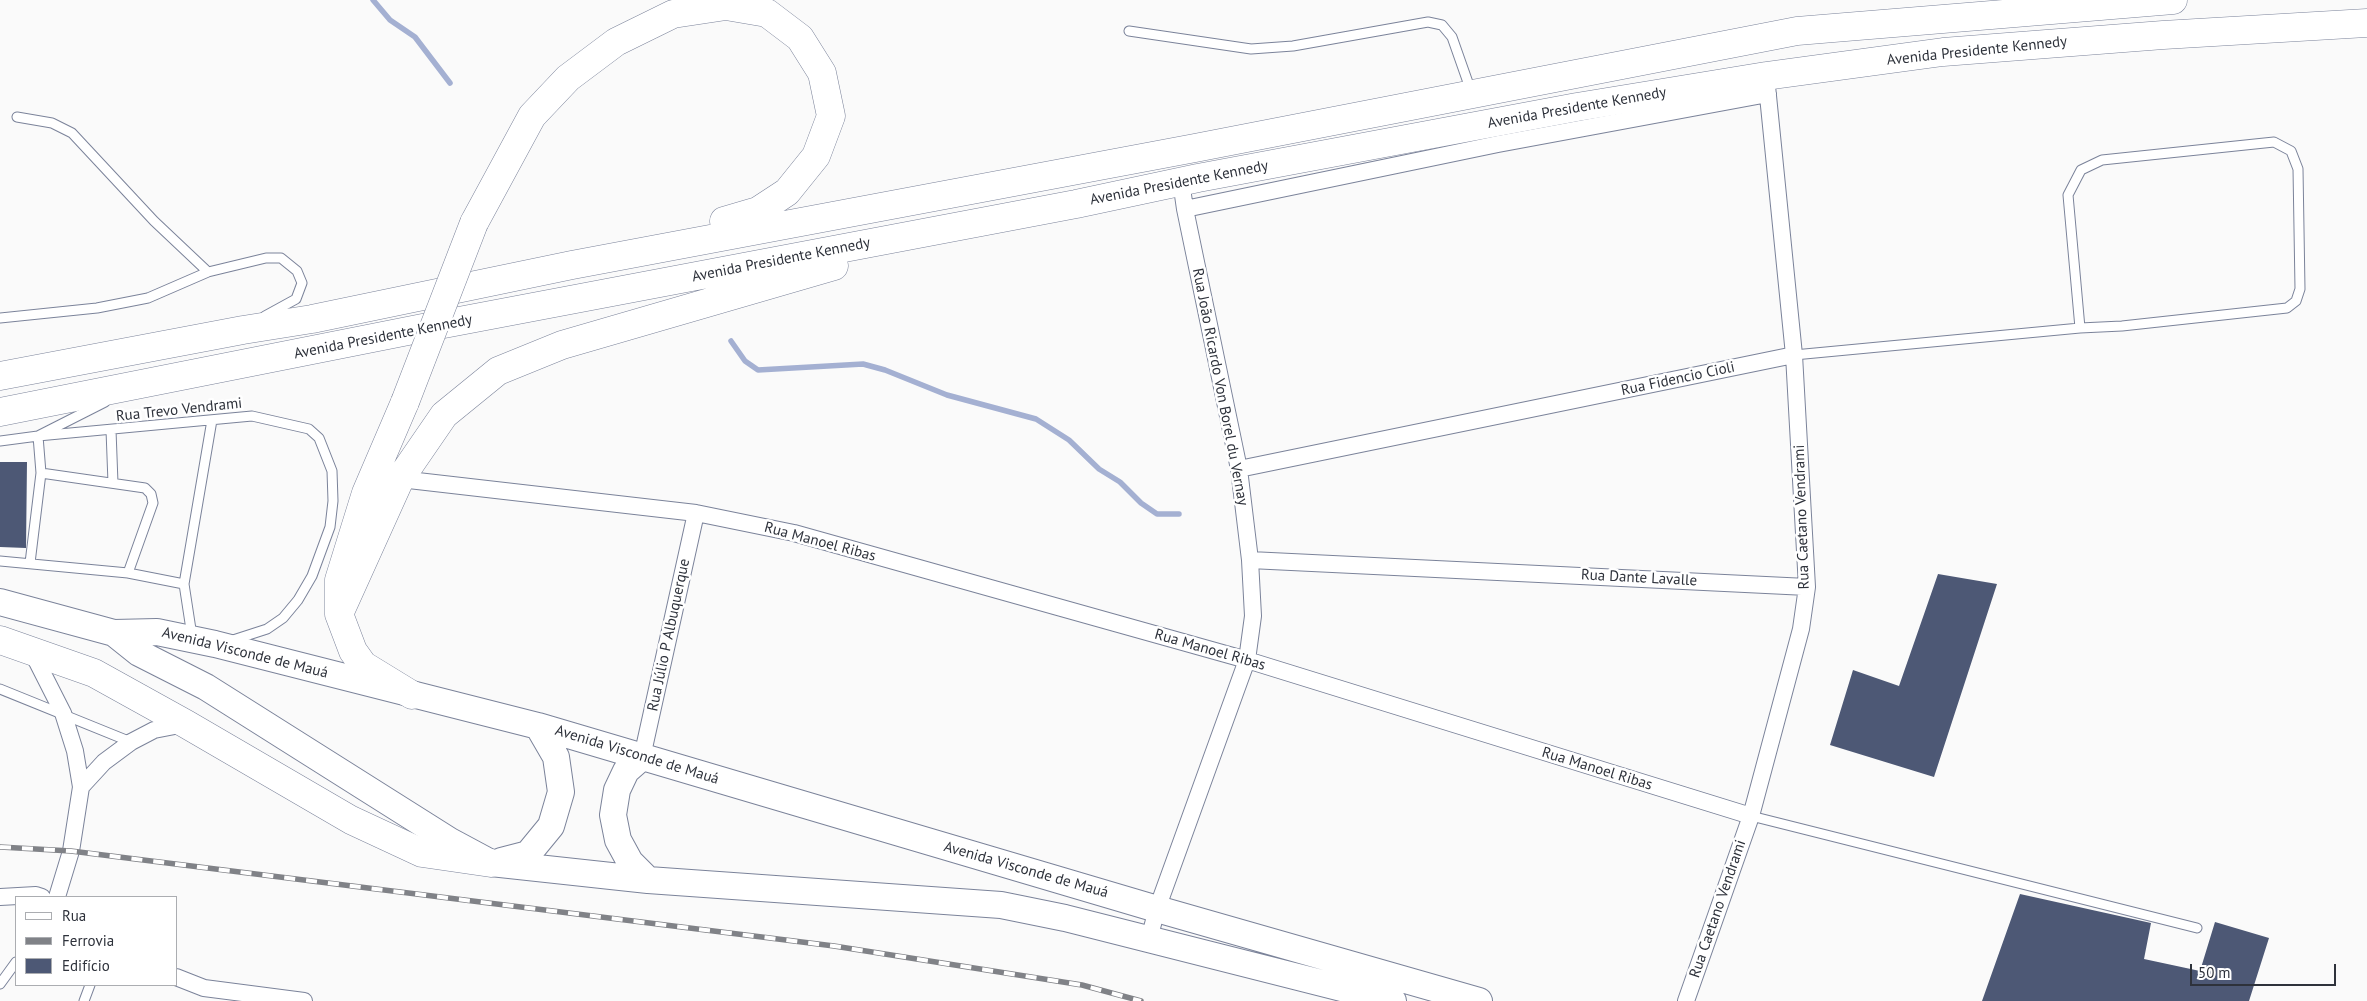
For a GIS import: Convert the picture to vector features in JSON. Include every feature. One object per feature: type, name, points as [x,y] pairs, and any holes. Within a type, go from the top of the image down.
[{"type":"highway","name":"Avenida Presidente Kennedy","points":[[6,373],[312,319],[572,265],[1176,152],[1797,31],[2173,0]]},
{"type":"highway","points":[[412,695],[364,665],[353,651],[339,614],[339,580],[366,493],[405,402],[474,223],[532,116],[568,78],[616,42],[673,14],[726,6],[767,13],[800,38],[822,73],[831,116],[816,156],[787,192],[758,211],[572,265]]},
{"type":"highway","name":"Avenida Presidente Kennedy","points":[[0,412],[433,326],[1076,204],[1182,181],[1577,107],[1767,85],[1942,52],[2163,35],[2367,23]]},
{"type":"highway","points":[[339,614],[400,479],[444,415],[472,390],[498,371],[562,345],[881,252],[1076,204]]},
{"type":"highway","points":[[0,640],[94,673],[351,820],[422,853],[491,863]]},
{"type":"main road","points":[[0,602],[114,634]]},
{"type":"main road","name":"Avenida Visconde de Mauá","points":[[114,634],[157,632],[204,642],[538,726],[1157,909],[1479,1001]]},
{"type":"main road","name":"Avenida Visconde de Mauá","points":[[114,634],[139,653],[223,697],[450,841],[491,863],[648,880],[1000,905],[1065,918],[1393,1001]]},
{"type":"main road","points":[[491,863],[528,854],[551,826],[561,792],[558,765],[556,757],[538,726]]},
{"type":"main road","points":[[642,757],[626,771],[617,790],[614,815],[618,840],[630,862],[648,880]]},
{"type":"street","points":[[1185,209],[1498,144],[1767,85]]},
{"type":"street","name":"Rua Caetano Vendrami","points":[[1686,1001],[1751,816],[1801,629],[1807,587],[1794,355],[1767,85]]},
{"type":"street","name":"Rua João Ricardo Von Borel du Vernay","points":[[1148,939],[1157,909],[1248,660],[1254,616],[1250,560],[1239,468],[1185,209],[1182,181]]},
{"type":"street","name":"Rua Fidencio Cioli","points":[[1239,468],[1794,355]]},
{"type":"street","name":"Rua Manoel Ribas","points":[[400,479],[696,513],[794,533],[1248,660],[1751,816]]},
{"type":"street","name":"Rua Júlio P Albuquerque","points":[[642,757],[696,513]]},
{"type":"street","name":"Rua Dante Lavalle","points":[[1250,560],[1471,569],[1807,587]]},
{"type":"street","points":[[30,649],[63,713],[75,751],[80,787],[71,851],[57,896]]},
{"type":"street","points":[[80,787],[104,762],[131,742],[154,730],[186,724]]},
{"type":"street","points":[[0,897],[15,896]]},
{"type":"street","points":[[18,896],[39,896]]},
{"type":"street","points":[[178,978],[204,988],[304,1001]]},
{"type":"lane","points":[[1129,32],[1251,49],[1293,46],[1428,22],[1442,26],[1452,37],[1472,93]]},
{"type":"lane","points":[[17,117],[52,123],[72,133],[154,221],[208,272]]},
{"type":"lane","name":"Rua Fidencio Cioli","points":[[1794,355],[2080,328],[2122,326],[2287,308],[2296,301],[2300,289],[2298,169],[2291,151],[2274,142],[2102,160],[2081,170],[2068,195],[2080,328]]},
{"type":"lane","points":[[0,318],[97,308],[148,298],[208,272],[266,258],[281,258],[297,272],[302,283],[296,298],[243,330]]},
{"type":"lane","points":[[30,563],[41,473],[38,436],[136,386]]},
{"type":"lane","name":"Rua Trevo Vendrami","points":[[0,441],[252,416],[309,429],[319,438],[332,471],[333,501],[330,527],[312,576],[298,600],[282,618],[267,629],[246,637],[204,642]]},
{"type":"lane","points":[[204,642],[184,584],[212,420]]},
{"type":"lane","points":[[111,430],[113,483]]},
{"type":"lane","points":[[41,473],[145,488],[151,494],[153,503],[128,573]]},
{"type":"lane","points":[[0,561],[128,573],[184,584]]},
{"type":"lane","points":[[0,689],[131,742]]},
{"type":"lane","name":"Rua Manoel Ribas","points":[[1751,816],[2008,878],[2197,928]]},
{"type":"lane","points":[[0,984],[15,963]]},
{"type":"lane","points":[[84,1001],[90,986]]},
{"type":"building","points":[[0,462],[27,462],[26,548],[0,547]]},
{"type":"building","points":[[1938,574],[1997,584],[1934,777],[1830,745],[1853,670],[1899,686]]},
{"type":"building","points":[[2020,894],[2151,923],[2144,959],[2200,971],[2215,922],[2269,938],[2249,1001],[1982,1001]]},
{"type":"waterway","points":[[373,0],[390,20],[415,37],[450,83]]},
{"type":"waterway","points":[[731,341],[745,361],[758,370],[863,364],[885,370],[947,395],[1036,419],[1069,440],[1099,469],[1120,482],[1141,503],[1157,514],[1179,514]]},
{"type":"railway","points":[[0,847],[71,851],[834,946],[1082,985],[1141,1001]]}]
